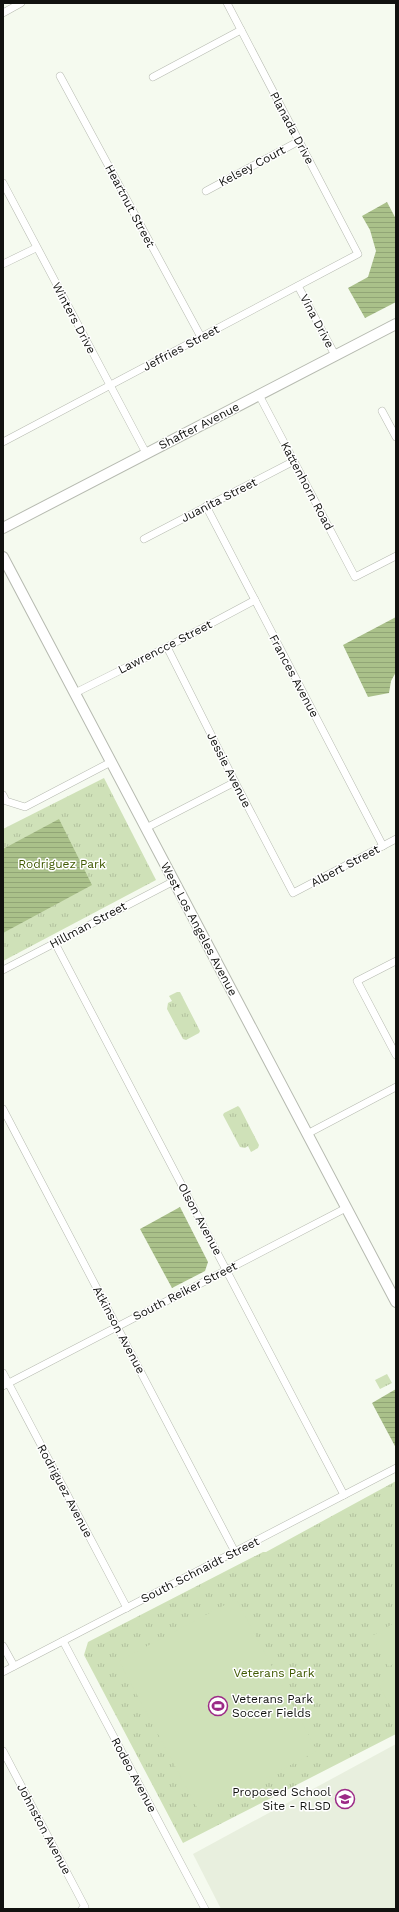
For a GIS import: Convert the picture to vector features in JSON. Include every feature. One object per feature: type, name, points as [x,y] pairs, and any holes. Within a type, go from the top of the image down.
[{"type":"street","points":[[3,13],[21,3]]},
{"type":"street","name":"Planada Drive","points":[[226,3],[358,254]]},
{"type":"street","points":[[153,77],[241,30]]},
{"type":"street","name":"Heartnut Street","points":[[60,76],[201,337]]},
{"type":"street","name":"Kelsey Court","points":[[206,191],[299,141]]},
{"type":"street","name":"Winters Drive","points":[[3,183],[36,248],[146,453]]},
{"type":"street","points":[[3,264],[36,248]]},
{"type":"street","name":"Jeffries Street","points":[[3,442],[358,254]]},
{"type":"street","name":"Vina Drive","points":[[298,286],[335,355]]},
{"type":"street","name":"Shafter Avenue","points":[[3,528],[396,324]]},
{"type":"street","name":"Kattenhorn Road","points":[[259,395],[355,577],[396,556]]},
{"type":"street","points":[[382,411],[396,438]]},
{"type":"street","name":"Juanita Street","points":[[144,539],[294,461]]},
{"type":"street","name":"Frances Avenue","points":[[206,506],[383,846]]},
{"type":"street","name":"West Los Angeles Avenue","points":[[3,557],[396,1302]]},
{"type":"street","name":"Lawrencce Street","points":[[75,693],[167,647],[255,600]]},
{"type":"street","name":"Jessie Avenue","points":[[167,647],[293,893]]},
{"type":"street","points":[[3,795],[6,801],[25,807],[111,762]]},
{"type":"street","points":[[146,828],[235,782]]},
{"type":"street","name":"Albert Street","points":[[293,893],[396,839]]},
{"type":"street","name":"Hillman Street","points":[[3,970],[174,881]]},
{"type":"street","name":"Olson Avenue","points":[[55,943],[344,1495]]},
{"type":"street","points":[[396,961],[357,981],[396,1055]]},
{"type":"street","points":[[307,1134],[396,1087]]},
{"type":"street","name":"Atkinson Avenue","points":[[3,1109],[118,1326],[234,1552]]},
{"type":"street","name":"South Reiker Street","points":[[6,1385],[346,1208]]},
{"type":"street","name":"Rodriguez Avenue","points":[[3,1373],[6,1385],[127,1608]]},
{"type":"street","name":"South Schnaidt Street","points":[[3,1672],[396,1468]]},
{"type":"street","name":"Rodeo Avenue","points":[[63,1641],[205,1909]]},
{"type":"street","points":[[3,1646],[14,1666]]},
{"type":"street","name":"Johnston Avenue","points":[[3,1751],[84,1908]]},
{"type":"shaded area","points":[[387,202],[396,219],[396,302],[365,318],[348,288],[368,277],[376,251],[370,230],[362,216]]},
{"type":"shaded area","points":[[396,617],[396,672],[391,681],[389,693],[368,697],[343,645]]},
{"type":"shaded area","points":[[59,819],[92,885],[3,933],[3,849]]},
{"type":"shaded area","points":[[180,1207],[208,1262],[205,1271],[172,1288],[140,1229]]},
{"type":"shaded area","points":[[396,1389],[396,1448],[372,1403]]},
{"type":"shaded area","name":"Proposed School Site - RLSD","points":[[396,1744],[396,1909],[221,1909],[193,1854]]},
{"type":"green space","name":"Rodriguez Park","points":[[104,778],[156,880],[3,961],[3,829]]},
{"type":"green space","points":[[180,992],[200,1031],[186,1040],[183,1039],[167,1009],[168,1003],[172,1001],[169,996]]},
{"type":"green space","points":[[238,1106],[259,1145],[258,1148],[251,1152],[248,1146],[245,1148],[240,1147],[223,1115],[224,1113]]},
{"type":"green space","points":[[387,1374],[392,1383],[380,1389],[375,1380]]},
{"type":"green space","name":"Veterans Park","points":[[396,1481],[396,1734],[183,1843],[84,1655],[88,1642],[263,1552],[266,1552]]},
{"type":"green space","name":"Veterans Park Soccer Fields","points":[[236,1599],[317,1751],[200,1813],[119,1661]]},
{"type":"green space","points":[[396,1622],[396,1662],[389,1667],[372,1636]]},
{"type":"green space","points":[[396,1674],[396,1714],[395,1714],[378,1684]]},
{"type":"place","name":"Veterans Park Soccer Fields","points":[[218,1706]]},
{"type":"place","name":"Proposed School Site - RLSD","points":[[345,1799]]}]
